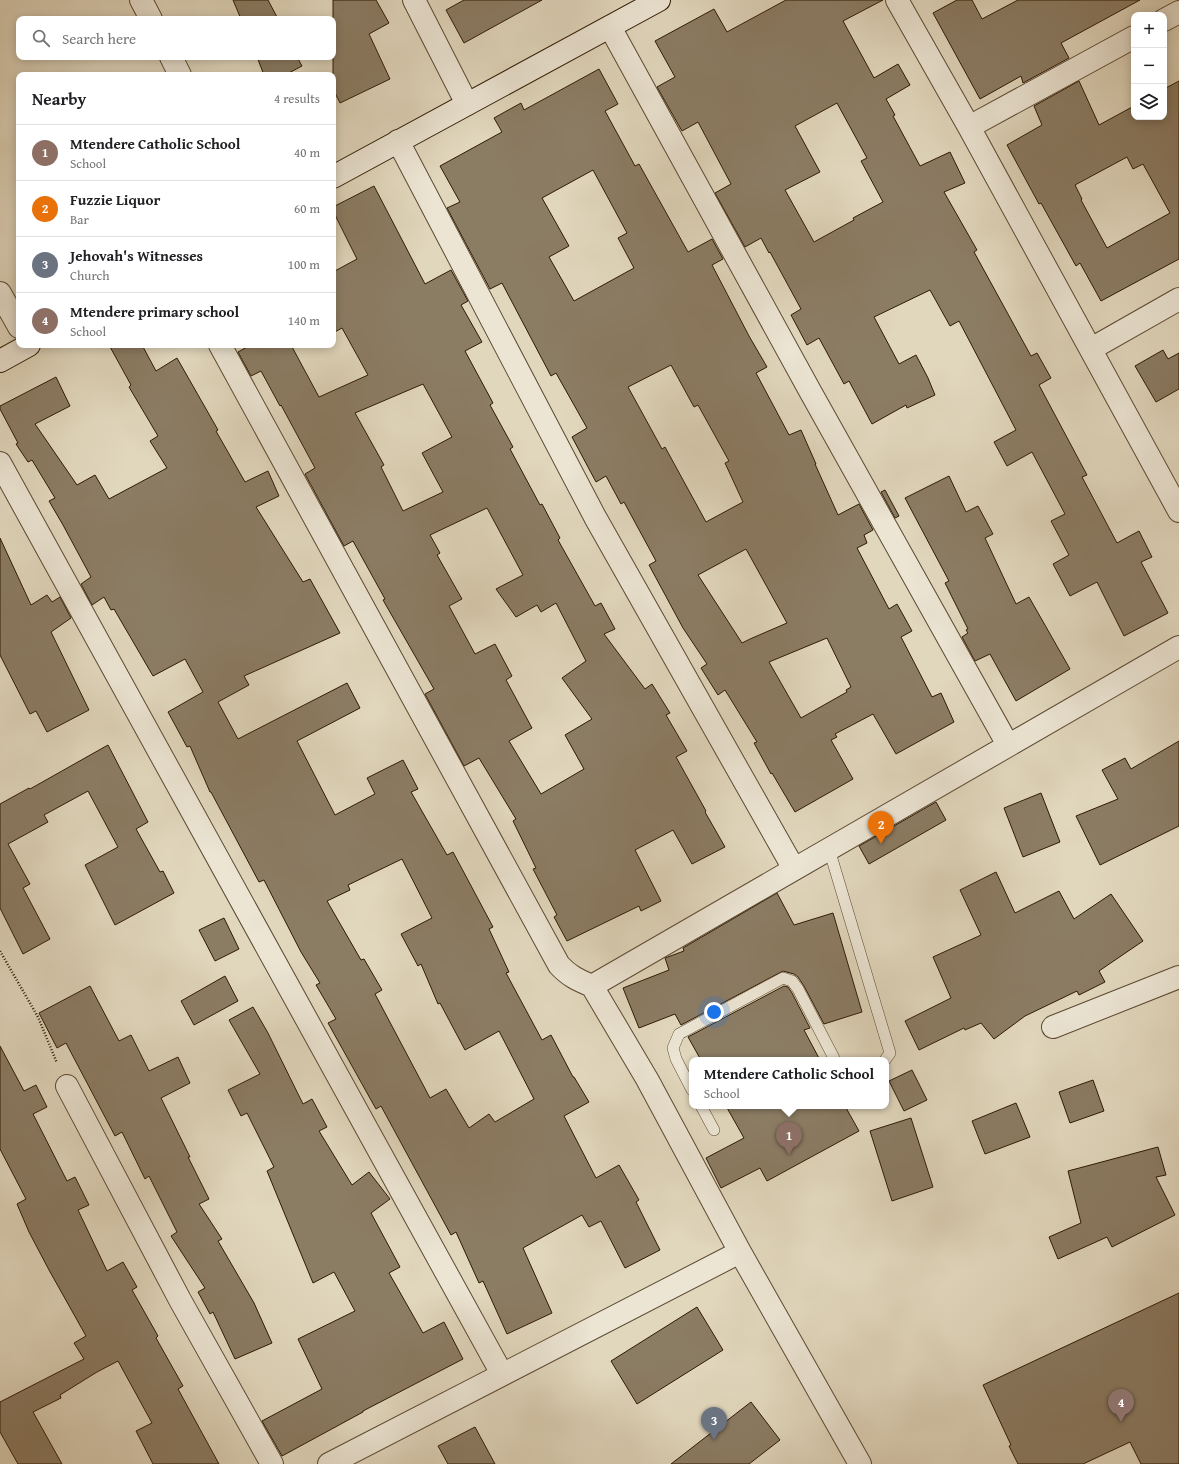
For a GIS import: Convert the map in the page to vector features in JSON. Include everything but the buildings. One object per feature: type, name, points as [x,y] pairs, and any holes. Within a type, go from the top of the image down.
[{"type":"street","points":[[141,0],[149,16]]},
{"type":"street","points":[[414,0],[467,104]]},
{"type":"street","points":[[336,175],[659,0]]},
{"type":"street","points":[[897,0],[969,127],[1179,511]]},
{"type":"street","points":[[1167,18],[1179,12]]},
{"type":"street","points":[[610,26],[807,384],[1008,744]]},
{"type":"street","points":[[969,127],[1131,39]]},
{"type":"street","points":[[172,60],[178,72]]},
{"type":"street","points":[[398,141],[595,517],[794,869]]},
{"type":"street","points":[[0,293],[16,322]]},
{"type":"street","points":[[1090,349],[1179,299]]},
{"type":"street","points":[[0,361],[24,348]]},
{"type":"street","points":[[222,348],[559,965],[567,974],[592,986],[647,1079],[856,1463]]},
{"type":"street","points":[[0,463],[502,1374]]},
{"type":"street","points":[[592,986],[1008,744],[1179,647]]},
{"type":"street","points":[[1053,1027],[1179,977]]},
{"type":"street","points":[[66,1086],[180,1300],[272,1464]]},
{"type":"street","points":[[329,1464],[740,1252]]},
{"type":"lane","points":[[829,849],[890,1053],[887,1057]]},
{"type":"lane","points":[[689,1084],[676,1059],[673,1048],[679,1034],[783,978],[792,981],[798,989],[833,1057]]},
{"type":"lane","points":[[703,1109],[714,1130]]},
{"type":"path","points":[[0,951],[38,1017],[66,1086]]},
{"type":"place","name":"Fuzzie Liquor","points":[[881,844]]},
{"type":"place","name":"Mtendere Catholic School","points":[[789,1155]]},
{"type":"place","name":"Mtendere primary school","points":[[1121,1422]]},
{"type":"place","name":"Jehovah's Witnesses","points":[[714,1440]]}]
